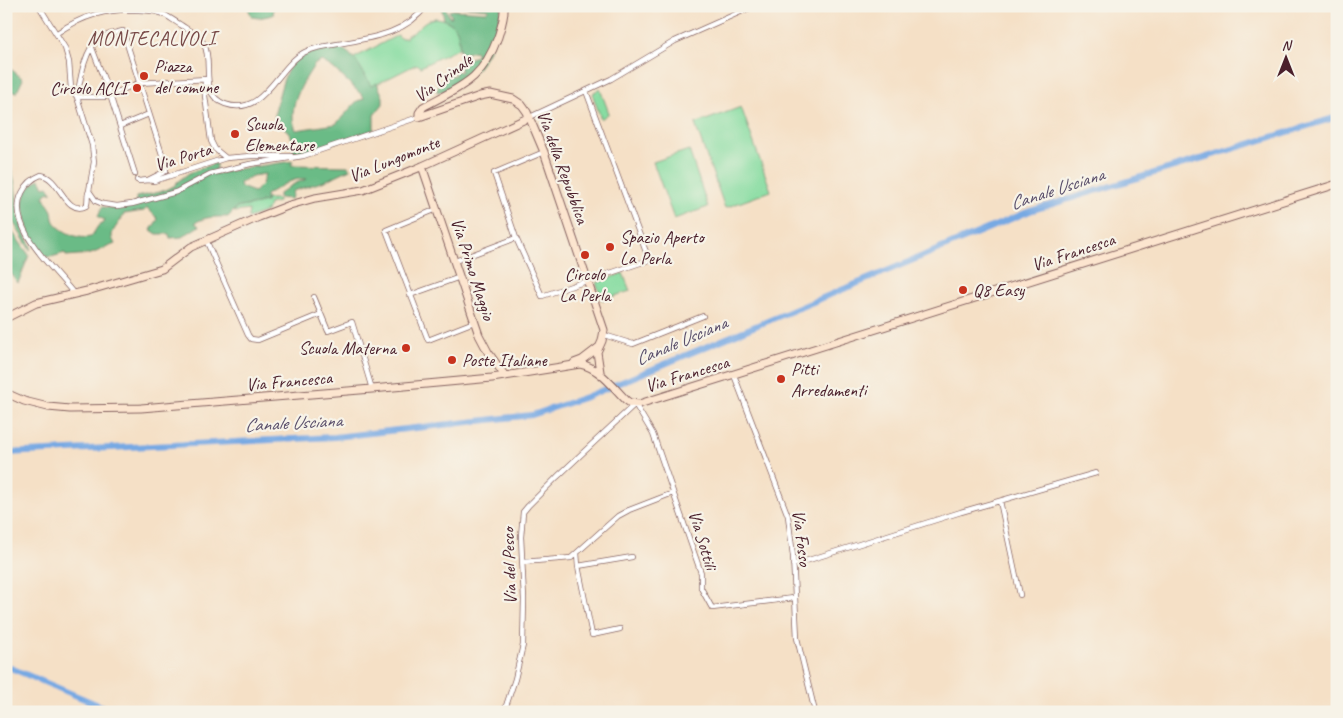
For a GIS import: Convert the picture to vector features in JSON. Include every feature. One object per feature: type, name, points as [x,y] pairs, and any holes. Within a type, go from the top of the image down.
[{"type":"main road","name":"Via Crinale","points":[[419,117],[423,107],[466,83],[487,63],[501,28],[504,6]]},
{"type":"main road","name":"Via della Repubblica","points":[[419,117],[490,94],[517,100],[522,105],[530,117],[544,152],[588,280],[604,335]]},
{"type":"main road","name":"Via Lungomonte","points":[[6,318],[36,303],[162,269],[206,240],[290,205],[315,198],[363,190],[420,167],[530,117]]},
{"type":"main road","name":"Via Primo Maggio","points":[[420,167],[438,209],[474,322],[488,352],[504,376]]},
{"type":"main road","name":"Via Francesca","points":[[6,393],[36,404],[70,409],[141,408],[372,390],[504,376],[580,364],[590,366],[600,372],[626,400],[635,404],[645,403],[1337,184]]},
{"type":"main road","points":[[590,366],[604,335]]},
{"type":"main road","points":[[571,364],[582,360],[596,351]]},
{"type":"main road","points":[[596,351],[600,372]]},
{"type":"street","points":[[39,6],[57,33],[69,62],[71,89],[77,97],[94,151],[94,166],[89,191],[86,195],[87,204],[84,208],[75,207],[69,203],[50,178],[41,175],[32,180],[26,187],[19,202],[22,224],[31,242],[74,294]]},
{"type":"street","points":[[57,33],[78,20],[109,10],[134,9],[158,12],[186,28],[202,41],[207,52],[208,78],[211,91],[220,102],[232,106],[249,105],[263,96],[299,55],[320,47],[388,33],[416,19],[426,6]]},
{"type":"street","name":"Via Lungomonte","points":[[530,117],[611,79],[675,41],[754,6]]},
{"type":"street","points":[[77,97],[84,65],[92,48],[96,41],[123,31],[149,114],[120,126],[92,48]]},
{"type":"street","points":[[77,97],[96,98],[110,95],[139,83],[152,81],[208,78]]},
{"type":"street","points":[[208,78],[204,88],[210,137],[215,149],[226,158]]},
{"type":"street","points":[[544,152],[494,173],[516,238],[542,296],[648,260],[586,91]]},
{"type":"street","name":"Via Porta","points":[[148,180],[166,171],[149,114]]},
{"type":"street","name":"Via della Repubblica","points":[[89,191],[96,201],[103,204],[117,206],[132,204],[176,192],[210,174],[302,156],[419,117]]},
{"type":"street","name":"Via Porta","points":[[120,126],[136,177],[139,181],[152,181],[172,176],[211,161],[226,158]]},
{"type":"street","name":"Via della Repubblica","points":[[226,158],[278,155],[302,156]]},
{"type":"street","points":[[438,209],[386,230],[428,340],[474,322]]},
{"type":"street","points":[[455,261],[516,238]]},
{"type":"street","points":[[206,240],[251,339],[258,340],[321,314]]},
{"type":"street","points":[[410,295],[460,277]]},
{"type":"street","points":[[314,297],[328,331],[352,322],[372,390]]},
{"type":"street","points":[[604,335],[633,344],[703,316]]},
{"type":"street","name":"Via Fosso","points":[[734,375],[788,516],[797,638],[815,712]]},
{"type":"street","name":"Via Sottili","points":[[635,404],[653,434],[701,573],[701,588],[712,608],[794,598]]},
{"type":"street","name":"Via del Pesco","points":[[504,712],[523,645],[524,598],[521,526],[523,512],[635,404]]},
{"type":"street","points":[[793,565],[961,512],[1096,473]]},
{"type":"street","points":[[523,562],[571,558],[618,516],[674,493]]},
{"type":"street","points":[[1000,502],[1020,595]]},
{"type":"street","points":[[577,553],[592,635],[620,629]]},
{"type":"street","points":[[578,566],[632,557]]},
{"type":"green space","points":[[247,6],[274,6],[273,15],[258,18],[252,17]]},
{"type":"green space","points":[[441,6],[445,6],[449,17],[452,17],[449,11],[453,10],[486,12],[489,9],[457,6],[501,6],[501,9],[493,40],[478,68],[462,82],[447,90],[437,92],[437,88],[446,76],[456,75],[453,71],[461,72],[459,62],[476,56],[474,51],[462,54],[456,28],[442,19],[444,18]]},
{"type":"green space","points":[[435,18],[451,23],[459,36],[459,48],[420,67],[417,64],[371,87],[354,58],[398,35],[400,38],[406,38],[407,35],[415,31],[426,21]]},
{"type":"green space","points":[[333,47],[346,51],[356,61],[371,86],[377,83],[383,97],[383,104],[374,115],[374,130],[304,152],[293,152],[293,141],[290,134],[282,126],[276,125],[275,121],[278,99],[285,75],[295,61],[301,57]],"holes":[[[322,61],[333,68],[364,99],[357,101],[336,124],[296,130],[293,122],[294,104],[306,79],[315,64]]]},
{"type":"green space","points":[[6,70],[12,70],[23,79],[17,92],[11,92],[6,95]]},
{"type":"green space","points":[[600,89],[609,113],[601,119],[593,96],[594,92]]},
{"type":"green space","points":[[741,107],[771,191],[725,208],[695,124]]},
{"type":"green space","points":[[689,150],[708,207],[674,219],[653,162]]},
{"type":"green space","points":[[293,161],[291,165],[348,166],[350,169],[325,181],[293,191],[291,199],[279,198],[279,194],[286,189],[307,179],[291,181],[266,195],[266,202],[260,201],[262,203],[236,208],[228,217],[203,219],[195,223],[199,226],[182,237],[170,238],[169,234],[157,234],[151,230],[158,219],[147,208],[144,211],[124,214],[112,234],[115,244],[91,254],[66,256],[65,253],[53,257],[44,255],[38,250],[30,235],[23,209],[26,192],[33,183],[40,179],[44,187],[48,186],[52,192],[47,193],[44,197],[52,211],[55,223],[71,234],[86,238],[91,237],[98,226],[104,223],[105,220],[98,217],[102,207],[115,208],[136,205],[136,197],[160,192],[174,186],[189,173],[216,163],[216,174]],"holes":[[[265,174],[262,184],[254,192],[241,187],[240,183],[252,176]]]},
{"type":"green space","points":[[6,163],[15,182],[18,214],[31,247],[30,250],[6,210]]},
{"type":"green space","points":[[266,199],[278,199],[278,202],[269,204],[267,211],[248,218],[249,210],[234,212],[236,208],[261,203],[259,200],[266,202]]},
{"type":"green space","points":[[6,223],[29,255],[18,283],[6,267]]},
{"type":"green space","points":[[623,273],[630,291],[602,300],[596,283]]},
{"type":"waterway","name":"Canale Usciana","points":[[6,453],[335,437],[532,415],[586,397],[1030,211],[1337,117]]},
{"type":"waterway","points":[[6,666],[115,712]]},
{"type":"place","name":"Piazza del comune","points":[[144,76]]},
{"type":"place","name":"Circolo ACLI","points":[[137,88]]},
{"type":"place","name":"Scuola Elementare","points":[[235,134]]},
{"type":"place","name":"Spazio Aperto La Perla","points":[[610,247]]},
{"type":"place","name":"Circolo La Perla","points":[[585,255]]},
{"type":"place","name":"Q8 Easy","points":[[963,290]]},
{"type":"place","name":"Scuola Materna","points":[[406,348]]},
{"type":"place","name":"Poste Italiane","points":[[452,360]]},
{"type":"place","name":"Pitti Arredamenti","points":[[781,379]]},
{"type":"district","name":"MONTECALVOLI","points":[[152,38]]}]
